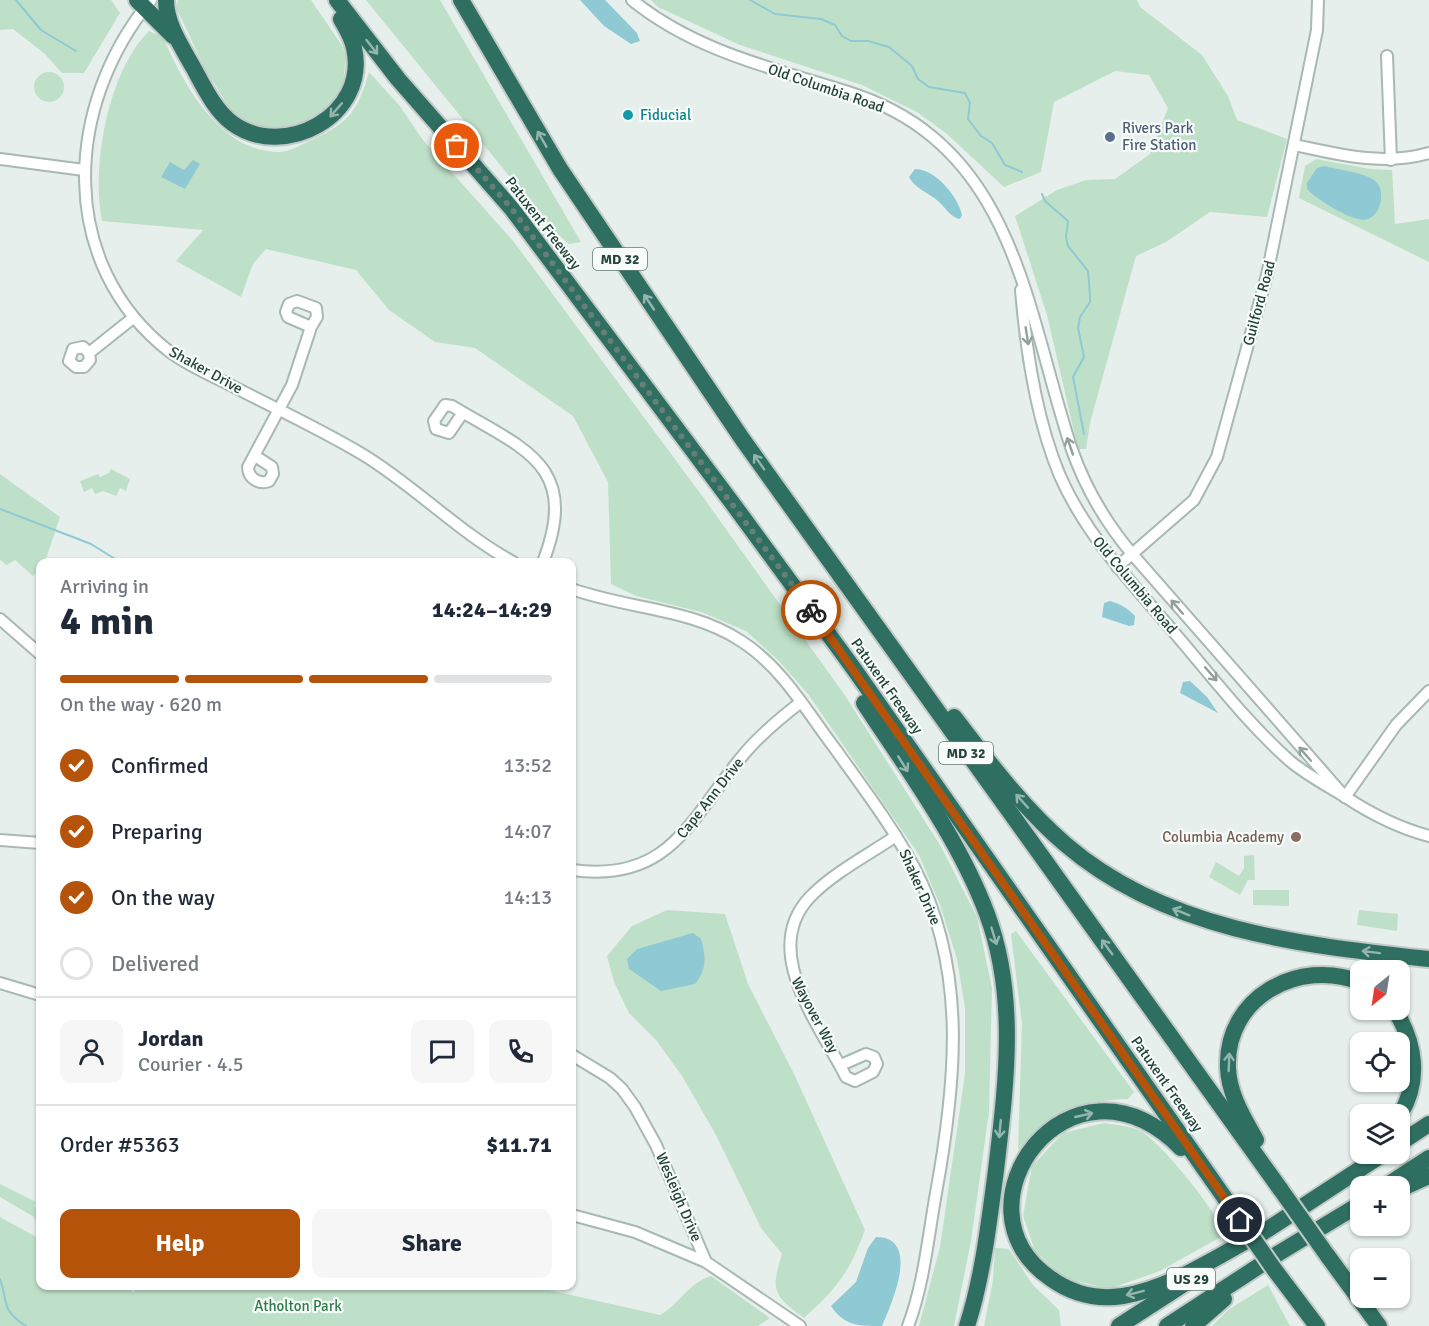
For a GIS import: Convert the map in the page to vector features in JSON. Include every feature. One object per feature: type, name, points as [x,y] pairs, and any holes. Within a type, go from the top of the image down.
[{"type":"highway","points":[[166,0],[169,20],[212,100],[232,122],[252,134],[266,137],[289,137],[303,134],[326,121],[347,94],[354,73],[355,48],[330,0]]},
{"type":"highway","name":"Patuxent Freeway","points":[[337,0],[398,79],[512,209],[733,504],[854,669],[1228,1204],[1276,1261],[1317,1326]]},
{"type":"highway","name":"Patuxent Freeway","points":[[460,0],[586,209],[793,510],[1141,994],[1284,1188],[1379,1326]]},
{"type":"highway","points":[[144,3],[181,46]]},
{"type":"highway","points":[[733,504],[943,828],[977,889],[996,943],[1006,1002],[1005,1080],[986,1243],[967,1326]]},
{"type":"highway","points":[[793,510],[895,637],[999,775],[1039,820],[1094,866],[1153,900],[1212,923],[1279,939],[1429,959]]},
{"type":"highway","points":[[1284,1188],[1239,1107],[1230,1085],[1229,1052],[1239,1023],[1258,998],[1286,980],[1315,973],[1350,978]]},
{"type":"highway","points":[[1141,994],[1206,1074],[1264,1154]]},
{"type":"highway","points":[[1400,1020],[1409,1036],[1414,1062],[1410,1091],[1405,1104]]},
{"type":"highway","points":[[1228,1204],[1169,1137],[1144,1120],[1113,1112],[1077,1116],[1042,1135],[1019,1170],[1013,1197],[1016,1229],[1022,1247],[1033,1263],[1059,1285],[1085,1295],[1104,1297],[1142,1291],[1162,1284],[1263,1232]]},
{"type":"highway","points":[[1410,1136],[1429,1124]]},
{"type":"highway","points":[[1401,1176],[1429,1158]]},
{"type":"highway","points":[[1305,1204],[1353,1164]]},
{"type":"highway","name":"US 29","points":[[1119,1326],[1367,1164]]},
{"type":"highway","points":[[1410,1185],[1429,1176]]},
{"type":"highway","name":"US 29","points":[[1167,1326],[1276,1261],[1350,1211]]},
{"type":"highway","points":[[1338,1219],[1350,1214]]},
{"type":"highway","points":[[1330,1253],[1350,1277]]},
{"type":"highway","points":[[1193,1326],[1276,1261],[1310,1326]]},
{"type":"highway","points":[[1373,1308],[1386,1326]]},
{"type":"highway","points":[[1377,1308],[1393,1326]]},
{"type":"street","name":"Old Columbia Road","points":[[632,0],[672,28],[716,50],[862,97],[890,109],[927,133],[963,166],[979,187],[1004,229],[1031,306],[1063,423],[1079,470],[1103,516],[1132,555],[1345,797]]},
{"type":"street","name":"Guilford Road","points":[[1117,567],[1194,500],[1211,472],[1267,275],[1317,30],[1318,0]]},
{"type":"street","name":"Shaker Drive","points":[[144,3],[114,58],[96,101],[84,170],[86,208],[94,246],[112,288],[134,318],[182,360],[378,465],[473,539],[506,558]]},
{"type":"street","points":[[1387,56],[1391,160]]},
{"type":"street","points":[[1295,145],[1362,159],[1391,160],[1429,153]]},
{"type":"street","points":[[0,159],[84,170]]},
{"type":"street","name":"Old Columbia Road","points":[[1020,278],[1022,308],[1038,403],[1053,456],[1088,528],[1117,567],[1271,743],[1313,779],[1393,824],[1429,836]]},
{"type":"street","points":[[89,353],[134,318]]},
{"type":"street","points":[[255,456],[297,373],[311,327]]},
{"type":"street","points":[[462,414],[516,442],[545,470],[554,495],[556,520],[544,558]]},
{"type":"street","name":"Shaker Drive","points":[[576,590],[617,603],[692,618],[729,633],[762,656],[801,702],[896,836],[915,869],[935,918],[951,980],[955,1029],[951,1095],[942,1159],[917,1298],[908,1326]]},
{"type":"street","points":[[0,619],[36,650]]},
{"type":"street","points":[[1345,797],[1396,725],[1429,691]]},
{"type":"street","name":"Cape Ann Drive","points":[[576,870],[600,872],[624,869],[648,860],[670,847],[686,831],[756,741],[801,702]]},
{"type":"street","name":"Wayover Way","points":[[841,1065],[793,973],[789,955],[791,930],[803,905],[817,890],[896,836]]},
{"type":"street","points":[[0,840],[36,843]]},
{"type":"street","points":[[0,983],[36,994]]},
{"type":"street","name":"Wesleigh Drive","points":[[576,1057],[610,1078],[622,1089],[641,1116],[656,1145],[706,1262]]},
{"type":"street","points":[[576,1216],[635,1232],[706,1262],[800,1326]]},
{"type":"green space","points":[[0,0],[111,0],[120,13],[84,73],[62,73],[45,54],[13,29],[0,30]]},
{"type":"green space","points":[[178,0],[311,0],[343,47],[346,58],[343,83],[331,106],[294,128],[265,131],[234,115],[205,69],[176,7]]},
{"type":"green space","points":[[366,0],[440,0],[581,242],[569,244],[554,231]]},
{"type":"green space","points":[[651,0],[1137,0],[1140,7],[1202,55],[1228,96],[1237,120],[1287,139],[1267,217],[1210,212],[1166,242],[1136,256],[1090,423],[1086,449],[1078,449],[1047,315],[1015,216],[1057,190],[1086,180],[1115,179],[1150,154],[1168,108],[1149,75],[1115,71],[1054,102],[1041,172],[1004,187],[947,134],[917,112],[862,85],[740,45],[658,7]]},
{"type":"green space","points":[[149,31],[163,37],[181,75],[207,112],[239,141],[259,149],[288,151],[336,127],[356,105],[369,72],[399,105],[423,140],[514,242],[703,497],[844,694],[940,845],[977,917],[992,988],[989,1112],[971,1241],[954,1326],[919,1326],[940,1247],[965,1074],[965,1008],[957,959],[940,905],[919,855],[808,694],[779,661],[746,631],[701,612],[636,596],[611,584],[608,482],[573,416],[475,348],[435,342],[389,310],[356,270],[266,249],[253,264],[241,297],[176,261],[203,230],[102,221],[99,174],[106,121],[113,94],[123,70],[135,48]]},
{"type":"green space","points":[[49,72],[55,73],[63,81],[63,93],[55,101],[49,102],[43,101],[35,93],[34,87],[35,81],[43,73]]},
{"type":"green space","points":[[1316,159],[1370,169],[1392,170],[1395,224],[1429,219],[1429,262],[1299,198],[1305,166]]},
{"type":"green space","points":[[111,469],[130,479],[126,491],[120,488],[116,496],[103,491],[95,494],[92,488],[84,492],[80,481],[98,474],[100,477],[109,473]]},
{"type":"green space","points":[[0,474],[60,517],[46,558],[36,558],[36,573],[33,576],[15,560],[7,565],[0,560]]},
{"type":"green space","points":[[1254,855],[1255,880],[1248,880],[1240,895],[1209,877],[1216,862],[1239,876],[1244,868],[1244,856]]},
{"type":"green space","points":[[1253,890],[1289,890],[1289,906],[1253,905]]},
{"type":"green space","points":[[667,910],[725,914],[748,984],[795,1076],[865,1230],[848,1269],[826,1297],[804,1318],[786,1304],[777,1292],[776,1277],[782,1254],[761,1228],[716,1135],[682,1076],[656,1040],[629,1013],[614,982],[607,956],[632,926]]},
{"type":"green space","points":[[1359,910],[1398,914],[1397,931],[1357,925]]},
{"type":"green space","points":[[1016,931],[1134,1092],[1128,1099],[1096,1102],[1067,1112],[1041,1127],[1018,1150],[1022,1024],[1011,934]]},
{"type":"green space","points":[[1104,1123],[1136,1129],[1154,1141],[1189,1180],[1226,1234],[1160,1271],[1109,1289],[1064,1278],[1035,1251],[1023,1216],[1032,1166],[1063,1133]]},
{"type":"green space","points":[[0,1184],[36,1202],[34,1206],[36,1207],[36,1222],[34,1217],[0,1197]]},
{"type":"green space","name":"Atholton Park","points":[[0,1217],[36,1237],[36,1290],[130,1290],[134,1292],[135,1290],[549,1290],[660,1315],[696,1284],[711,1276],[770,1318],[758,1326],[0,1326]]},
{"type":"green space","points":[[995,1248],[1009,1249],[1033,1285],[1059,1310],[1061,1326],[984,1326],[993,1280]]},
{"type":"green space","points":[[1268,1285],[1290,1326],[1212,1326],[1228,1310]]},
{"type":"water","points":[[580,0],[605,0],[637,33],[640,41],[631,44],[604,26]]},
{"type":"water","points":[[193,160],[200,164],[185,189],[161,177],[170,162],[184,170]]},
{"type":"water","points":[[1325,166],[1363,175],[1378,184],[1381,201],[1373,217],[1362,220],[1354,218],[1318,199],[1307,189],[1307,183],[1317,168]]},
{"type":"water","points":[[915,169],[923,170],[938,179],[951,192],[960,208],[962,215],[960,219],[954,217],[938,201],[914,184],[909,177]]},
{"type":"water","points":[[1110,601],[1124,607],[1135,616],[1134,625],[1129,626],[1102,617],[1104,603]]},
{"type":"water","points":[[1190,681],[1207,697],[1218,713],[1180,693],[1183,682]]},
{"type":"water","points":[[693,933],[701,939],[704,952],[702,973],[695,984],[661,991],[629,969],[627,959],[637,949]]},
{"type":"water","points":[[876,1237],[890,1240],[898,1248],[900,1274],[882,1326],[853,1324],[841,1318],[831,1306],[856,1282],[868,1248]]},
{"type":"waterway","points":[[16,0],[41,30],[76,51]]},
{"type":"waterway","points":[[750,0],[775,14],[821,19],[835,25],[842,36],[851,41],[868,41],[889,47],[912,66],[918,79],[929,87],[965,93],[970,103],[968,119],[981,136],[992,143],[1005,165],[1022,172]]},
{"type":"waterway","points":[[1042,194],[1045,201],[1068,221],[1066,237],[1068,246],[1088,271],[1090,302],[1080,317],[1078,328],[1084,357],[1073,377],[1084,434]]},
{"type":"waterway","points":[[0,509],[91,544],[114,558]]},
{"type":"waterway","points":[[0,1279],[9,1310],[26,1326]]},
{"type":"way so far","points":[[457,146],[512,209],[811,610]]},
{"type":"place","name":"Fiducial","points":[[628,115]]},
{"type":"place","name":"Rivers Park Fire Station","points":[[1110,137]]},
{"type":"place","name":"Columbia Academy","points":[[1296,837]]},
{"type":"route","points":[[811,610],[1240,1220]]}]
